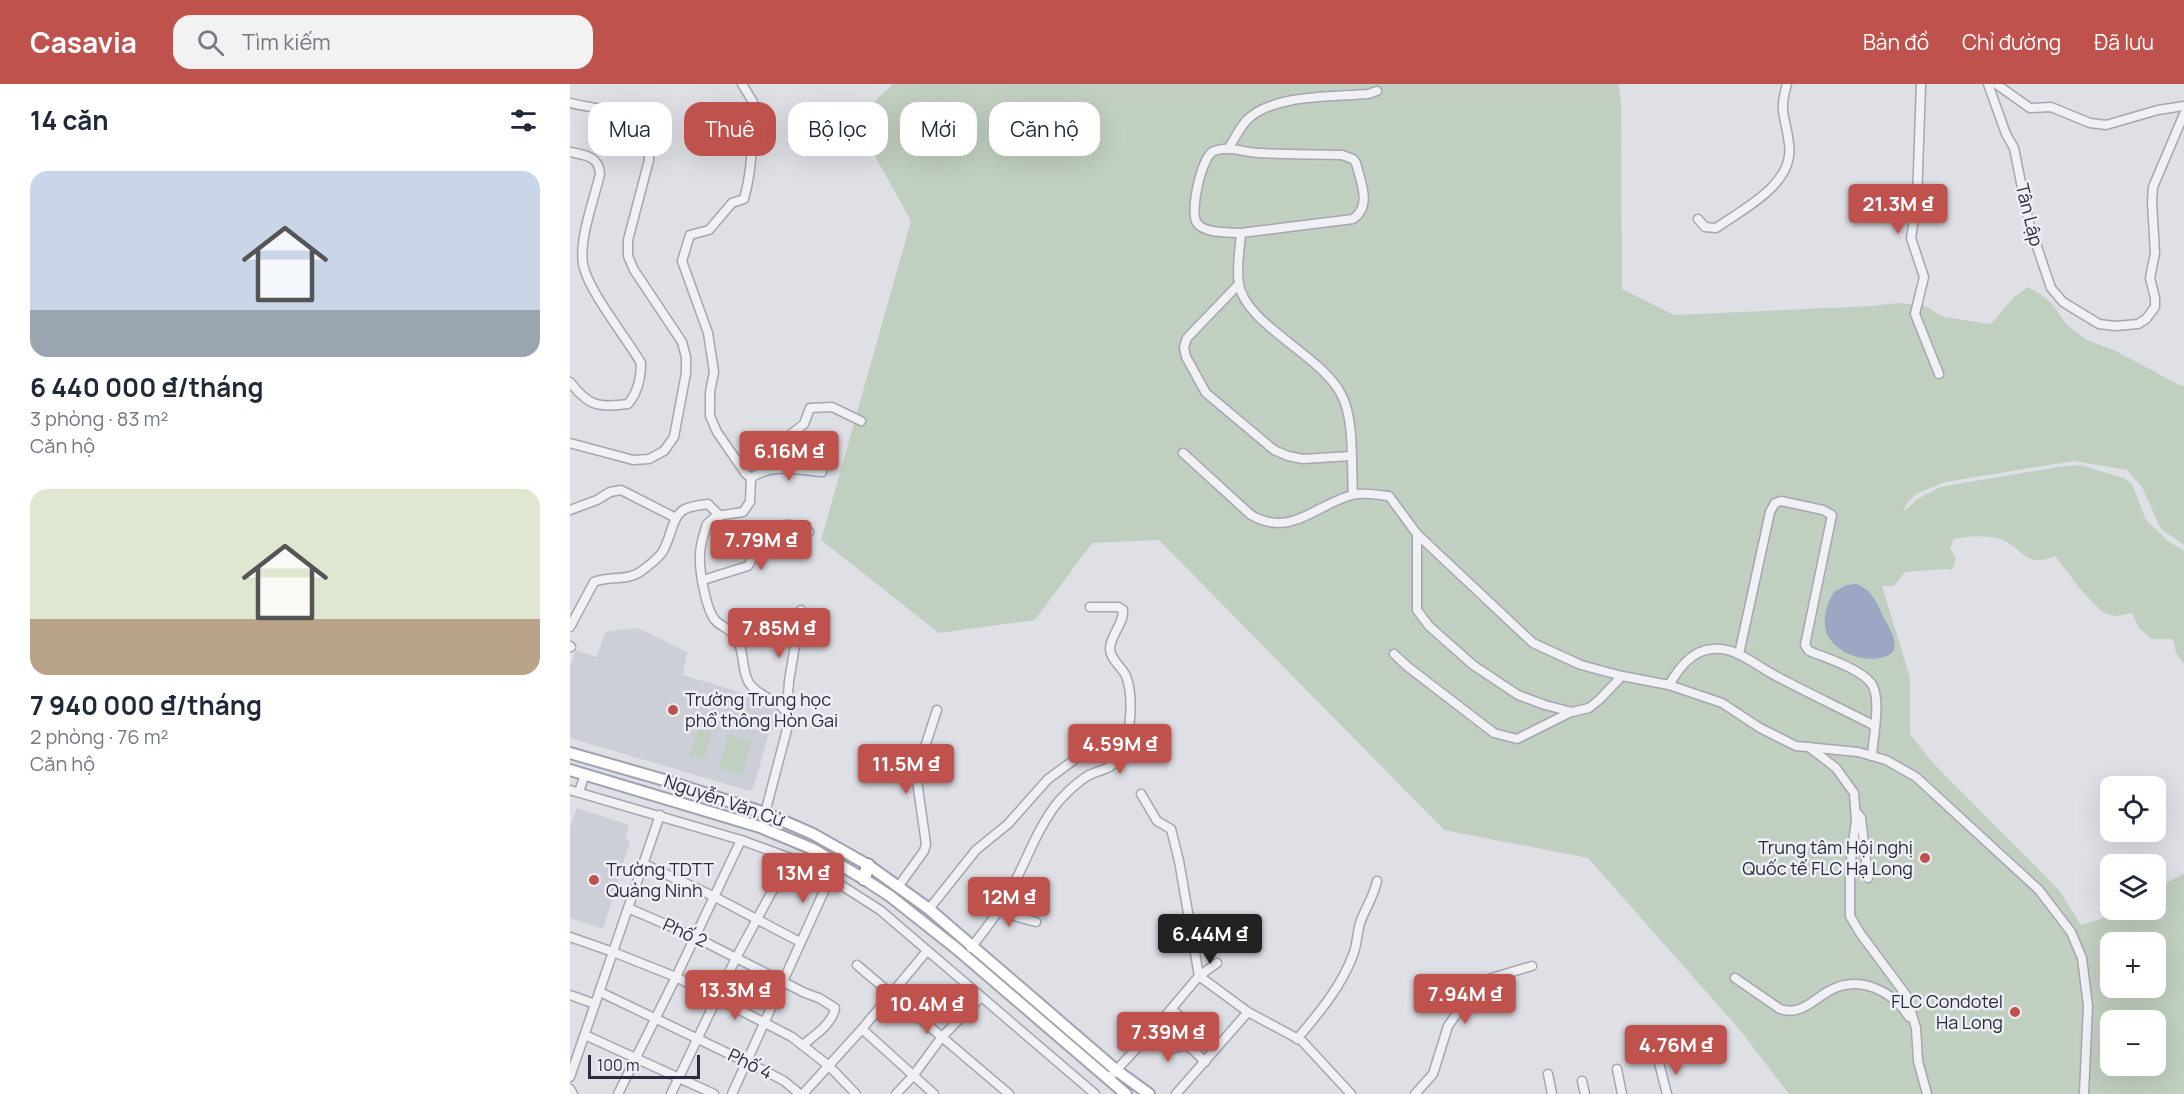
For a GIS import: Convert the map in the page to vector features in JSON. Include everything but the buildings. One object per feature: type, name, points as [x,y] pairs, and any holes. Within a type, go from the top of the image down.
[{"type":"highway","points":[[864,879],[868,865]]},
{"type":"main road","name":"Nguyễn Văn Cừ","points":[[570,753],[664,780],[765,813],[813,834],[868,865],[929,909],[971,948],[1116,1070],[1149,1094]]},
{"type":"main road","name":"Nguyễn Văn Cừ","points":[[570,770],[760,827],[813,849],[890,896],[1126,1094]]},
{"type":"street","points":[[742,84],[753,102],[749,181],[744,199],[732,203],[709,230],[690,235],[682,261],[708,333],[714,372],[710,392],[710,416],[717,432],[751,478]]},
{"type":"street","points":[[1698,219],[1705,227],[1716,228],[1765,195],[1775,184],[1789,157],[1789,143],[1781,112],[1787,84]]},
{"type":"street","points":[[1921,84],[1917,200],[1911,238],[1924,278],[1915,314],[1939,374]]},
{"type":"street","name":"Tân Lập","points":[[1988,84],[2006,134],[2014,148],[2029,223],[2051,288],[2063,302],[2099,324],[2115,326],[2138,324],[2146,319],[2155,308],[2150,278],[2155,253],[2153,187],[2184,114]]},
{"type":"street","points":[[1996,84],[2030,108],[2056,108],[2099,125],[2184,106]]},
{"type":"street","points":[[1228,149],[1246,121],[1267,107],[1290,101],[1368,94],[1377,91]]},
{"type":"street","points":[[570,103],[625,116],[638,123],[646,135],[649,160],[628,240],[628,256],[634,270],[682,342],[686,357],[686,373],[674,437],[664,451],[649,459],[633,460],[570,443]]},
{"type":"street","points":[[1228,149],[1257,153],[1348,156],[1356,163],[1364,208],[1353,219],[1241,233],[1205,228],[1197,223],[1193,213],[1207,156],[1216,150],[1228,149]]},
{"type":"street","points":[[570,152],[596,159],[599,166],[600,174],[584,243],[584,264],[591,285],[641,363],[641,376],[635,396],[628,404],[609,407],[593,404],[580,396],[570,382]]},
{"type":"street","points":[[1241,233],[1239,284],[1251,308],[1320,368],[1333,381],[1342,395],[1348,411],[1353,494]]},
{"type":"street","points":[[1239,284],[1187,338],[1184,347],[1186,357],[1206,393],[1274,450],[1303,459],[1351,456]]},
{"type":"street","points":[[765,470],[786,438],[804,424],[810,408],[832,407],[861,421]]},
{"type":"street","points":[[1183,453],[1251,515],[1262,522],[1288,523],[1353,494],[1389,496],[1417,534],[1533,643],[1581,665],[1669,685],[1722,703],[1760,728],[1796,746],[1858,752],[1886,759],[1916,777],[2038,890],[2071,932],[2082,958],[2088,1006],[2084,1094]]},
{"type":"street","points":[[751,478],[765,470],[783,468],[822,472]]},
{"type":"street","points":[[751,478],[750,502],[743,512],[720,516],[707,524],[699,557],[706,600],[716,621],[730,630],[737,638],[744,656],[745,673],[750,684],[787,710]]},
{"type":"street","points":[[570,510],[597,500],[610,492],[621,490],[676,518]]},
{"type":"street","points":[[1739,654],[1770,512],[1775,503],[1781,501],[1823,510],[1832,515],[1805,645],[1809,651],[1852,669],[1871,682],[1876,693],[1872,756]]},
{"type":"street","points":[[570,627],[594,582],[638,574],[655,560],[670,537],[676,518],[683,510],[708,504],[720,516]]},
{"type":"street","points":[[703,580],[748,566],[757,551],[777,537],[785,525],[809,532]]},
{"type":"street","points":[[1417,534],[1417,610],[1429,626],[1473,665],[1518,695],[1572,712]]},
{"type":"street","points":[[971,948],[1005,900],[1042,828],[1059,802],[1078,783],[1116,762],[1126,741],[1129,725],[1128,682],[1110,650],[1123,612],[1118,607],[1090,607]]},
{"type":"street","points":[[765,813],[789,725],[790,718],[787,710],[789,681],[801,610]]},
{"type":"street","points":[[1669,685],[1678,669],[1701,651],[1716,648],[1739,654],[1773,675],[1875,726]]},
{"type":"street","points":[[1394,654],[1407,667],[1494,733],[1517,739],[1572,712],[1589,708],[1622,676]]},
{"type":"street","points":[[898,887],[924,851],[926,844],[917,781],[920,762],[937,710]]},
{"type":"street","points":[[1809,747],[1836,768],[1854,792],[1856,820],[1850,868],[1850,916],[1906,995],[1916,1028],[1918,1060],[1927,1094]]},
{"type":"street","points":[[929,909],[976,850],[1008,824],[1048,779],[1078,756]]},
{"type":"street","points":[[575,791],[585,774]]},
{"type":"street","name":"Nguyễn Văn Cừ","points":[[575,791],[741,840],[790,858],[830,878],[880,910],[1095,1094]]},
{"type":"street","points":[[1141,794],[1157,821],[1171,829],[1179,861],[1199,976],[1248,1012],[1297,1039],[1310,1049],[1351,1094]]},
{"type":"street","points":[[1855,810],[1861,818],[1868,878]]},
{"type":"street","points":[[570,1077],[660,815]]},
{"type":"street","points":[[618,1094],[741,840]]},
{"type":"street","points":[[671,1094],[736,958],[790,858]]},
{"type":"street","points":[[644,864],[715,897],[800,942]]},
{"type":"street","points":[[732,1094],[830,878]]},
{"type":"street","points":[[1297,1039],[1319,1014],[1341,983],[1354,953],[1360,924],[1371,902],[1377,881]]},
{"type":"street","points":[[1005,900],[1014,916],[1036,922]]},
{"type":"street","name":"Phố 2","points":[[628,908],[695,937],[819,998],[835,1011],[819,1032],[804,1044]]},
{"type":"street","points":[[570,937],[676,977],[765,1022],[804,1044],[856,1094]]},
{"type":"street","points":[[802,1094],[862,1029],[927,951]]},
{"type":"street","points":[[1108,1079],[1199,976],[1217,963]]},
{"type":"street","points":[[857,965],[1009,1094]]},
{"type":"street","points":[[1415,1094],[1433,1074],[1448,1026],[1473,991],[1485,980],[1532,966]]},
{"type":"street","points":[[1735,978],[1787,1012],[1802,1008],[1831,989],[1843,985],[1858,984],[1873,987],[1887,993],[1897,1001],[1916,1028]]},
{"type":"street","name":"Phố 4","points":[[600,992],[784,1081],[802,1094]]},
{"type":"street","points":[[570,995],[595,1004]]},
{"type":"street","points":[[896,1094],[913,1076],[943,1036],[981,997]]},
{"type":"street","points":[[1171,1010],[1202,1035]]},
{"type":"street","points":[[1176,1094],[1248,1012]]},
{"type":"street","points":[[862,1029],[934,1094]]},
{"type":"street","points":[[1150,1034],[1169,1050],[1180,1045],[1188,1046],[1205,1062]]},
{"type":"street","points":[[585,1035],[635,1060],[714,1094]]},
{"type":"street","points":[[1659,1064],[1666,1094]]},
{"type":"street","points":[[1617,1069],[1622,1094]]},
{"type":"street","points":[[1548,1074],[1552,1094]]},
{"type":"street","points":[[1582,1082],[1585,1094]]},
{"type":"street","points":[[570,1089],[573,1094]]},
{"type":"shaded area","name":"Trường Trung học phổ thông Hòn Gai","points":[[640,629],[687,652],[683,675],[753,696],[774,708],[777,718],[775,730],[770,730],[753,789],[750,791],[570,738],[570,667],[576,650],[597,657],[605,632]]},
{"type":"shaded area","name":"Trường TDTT Quảng Ninh","points":[[577,808],[629,825],[625,839],[630,841],[603,929],[570,918],[570,829]]},
{"type":"green space","points":[[893,84],[1618,84],[1621,100],[1622,289],[1674,315],[1898,303],[1923,305],[1944,317],[1991,324],[2013,298],[2028,287],[2042,295],[2054,306],[2066,324],[2087,340],[2116,351],[2184,386],[2184,545],[2161,529],[2142,487],[2127,470],[2074,461],[1945,482],[1916,494],[1907,503],[1903,512],[1918,499],[1940,487],[2058,467],[2080,465],[2124,478],[2132,484],[2146,520],[2168,541],[2184,551],[2184,664],[2176,653],[2173,639],[2152,639],[2139,628],[2132,613],[2115,616],[2105,613],[2085,595],[2055,556],[2036,560],[2029,558],[2012,545],[1996,538],[1975,536],[1954,539],[1950,548],[1956,558],[1952,570],[1905,572],[1894,586],[1882,586],[1910,677],[1910,734],[1934,764],[2059,890],[2081,925],[2100,919],[2166,920],[2166,883],[2184,873],[2184,1094],[1789,1094],[1739,1029],[1588,858],[1444,830],[1159,540],[1092,543],[1035,620],[939,633],[821,540],[911,221],[875,156],[888,156],[888,102],[874,102]]},
{"type":"green space","points":[[697,729],[712,733],[704,760],[689,755]]},
{"type":"green space","points":[[728,734],[752,741],[742,775],[719,768]]},
{"type":"water","points":[[1856,584],[1872,596],[1891,631],[1895,645],[1888,656],[1876,659],[1862,658],[1847,653],[1834,644],[1826,631],[1825,614],[1834,592],[1847,585]]},
{"type":"place","name":"Trường Trung học phổ thông Hòn Gai","points":[[673,710]]},
{"type":"place","name":"Trung tâm Hội nghị Quốc tế FLC Hạ Long","points":[[1925,858]]},
{"type":"place","name":"Trường TDTT Quảng Ninh","points":[[594,880]]},
{"type":"place","name":"FLC Condotel Ha Long","points":[[2015,1012]]}]
